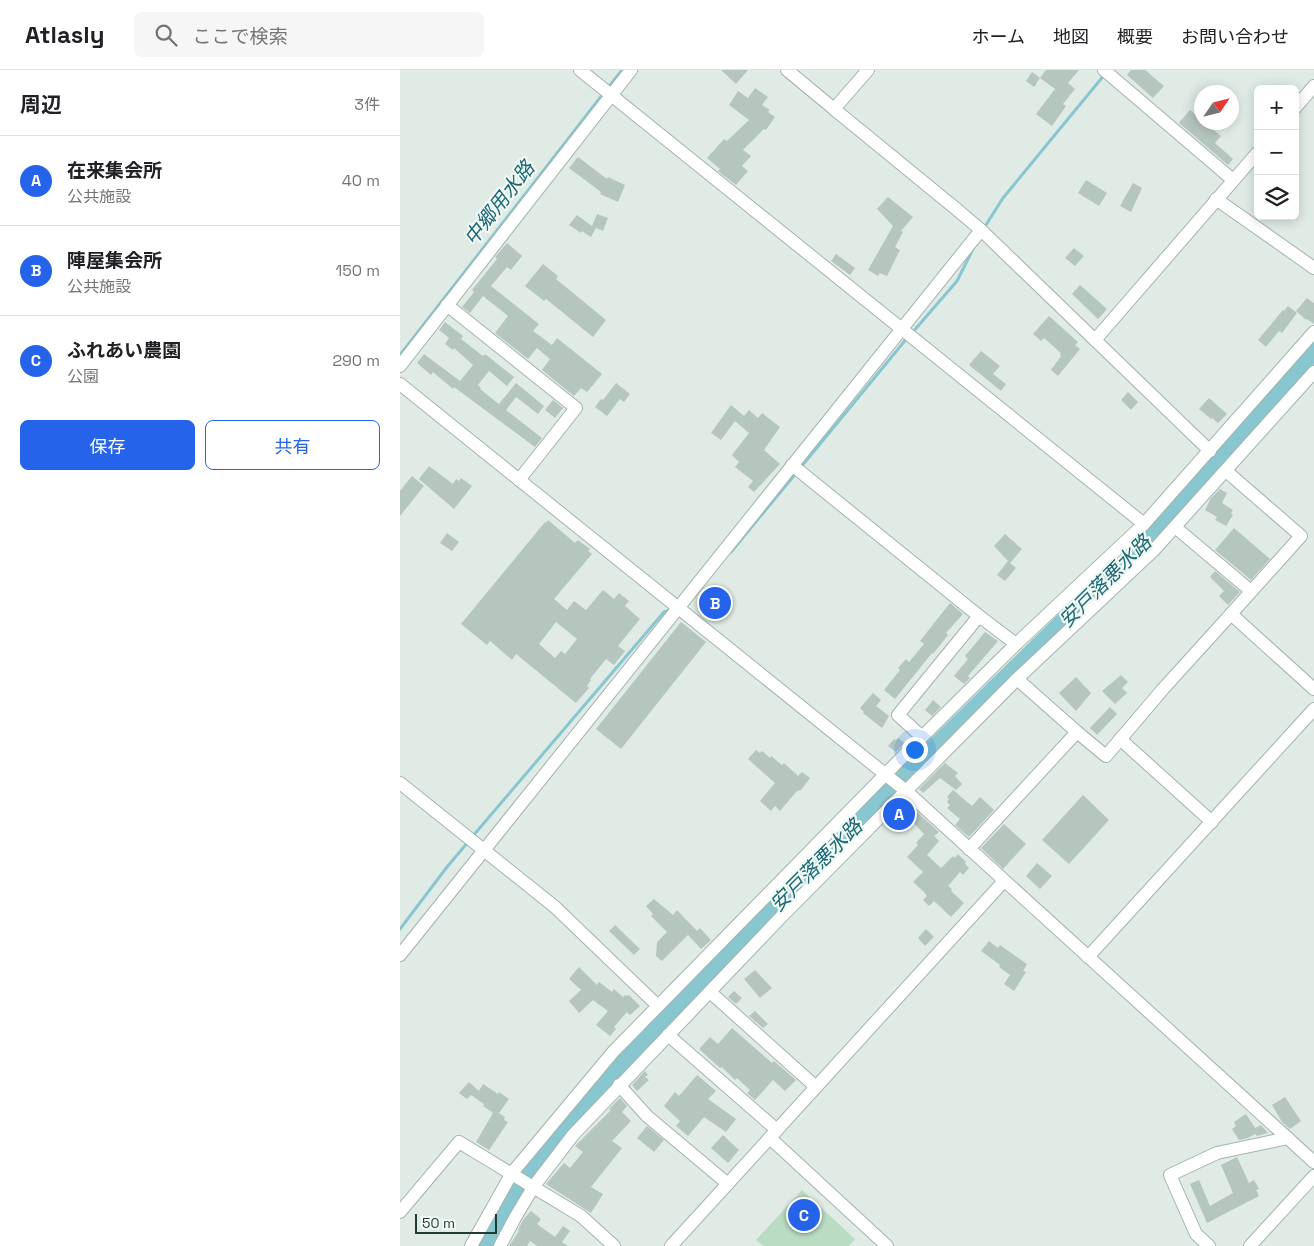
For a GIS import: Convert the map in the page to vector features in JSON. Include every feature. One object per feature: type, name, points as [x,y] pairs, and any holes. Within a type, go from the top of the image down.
[{"type":"street","points":[[580,70],[1144,524]]},
{"type":"street","points":[[400,366],[631,70]]},
{"type":"street","points":[[787,70],[981,230],[1210,451]]},
{"type":"street","points":[[834,109],[868,70]]},
{"type":"street","points":[[1104,70],[1233,180]]},
{"type":"street","points":[[1299,103],[1314,86]]},
{"type":"street","points":[[1095,340],[1254,156]]},
{"type":"street","points":[[1216,199],[1314,268]]},
{"type":"street","points":[[400,956],[981,230]]},
{"type":"street","points":[[448,305],[576,408],[519,480]]},
{"type":"street","points":[[471,1246],[514,1174],[613,1052],[888,777],[922,736],[1016,644],[1144,524],[1314,332]]},
{"type":"street","points":[[500,1246],[532,1185],[573,1134],[904,790],[1017,679],[1153,551],[1314,372]]},
{"type":"street","points":[[400,384],[904,790],[1314,1162]]},
{"type":"street","points":[[792,465],[978,616],[1016,644]]},
{"type":"street","points":[[1017,679],[1106,756],[1163,689],[1301,536],[1226,471]]},
{"type":"street","points":[[1175,527],[1251,591]]},
{"type":"street","points":[[1231,614],[1314,689]]},
{"type":"street","points":[[922,736],[898,715],[978,616]]},
{"type":"street","points":[[1088,958],[1314,709]]},
{"type":"street","points":[[969,849],[1077,732]]},
{"type":"street","points":[[1120,740],[1212,822]]},
{"type":"street","points":[[400,783],[555,907],[658,1006]]},
{"type":"street","points":[[670,1246],[1004,881]]},
{"type":"street","points":[[710,992],[816,1087]]},
{"type":"street","points":[[668,1035],[773,1134],[887,1246]]},
{"type":"street","points":[[619,1085],[647,1116],[728,1184]]},
{"type":"street","points":[[1209,1246],[1196,1234],[1170,1175],[1217,1153],[1288,1138]]},
{"type":"street","points":[[400,1212],[459,1142],[581,1216],[614,1246]]},
{"type":"street","points":[[1250,1246],[1314,1176]]},
{"type":"green space","points":[[802,1190],[855,1239],[849,1246],[763,1246],[756,1240]]},
{"type":"building","points":[[721,70],[748,70],[736,84]]},
{"type":"building","points":[[1046,70],[1079,70],[1068,83],[1075,89],[1063,104],[1066,106],[1052,126],[1036,114],[1055,89],[1040,78]]},
{"type":"building","points":[[1131,70],[1145,70],[1164,86],[1153,98],[1127,75]]},
{"type":"building","points":[[1032,72],[1040,78],[1034,87],[1026,81]]},
{"type":"building","points":[[755,88],[768,97],[762,105],[770,110],[768,112],[775,117],[766,130],[764,129],[743,150],[751,156],[742,166],[748,171],[736,185],[718,171],[720,169],[707,158],[724,139],[727,141],[749,120],[729,105],[738,91],[748,98]]},
{"type":"building","points":[[1190,110],[1194,113],[1194,130],[1214,130],[1221,136],[1215,143],[1233,159],[1228,165],[1179,123]]},
{"type":"building","points":[[578,157],[607,179],[608,177],[625,185],[618,202],[600,194],[601,192],[569,168]]},
{"type":"building","points":[[1086,180],[1107,193],[1099,206],[1078,193]]},
{"type":"building","points":[[1133,183],[1142,188],[1131,212],[1120,206]]},
{"type":"building","points":[[888,197],[913,217],[901,231],[903,232],[895,247],[900,250],[887,276],[880,273],[878,276],[868,270],[893,226],[877,209]]},
{"type":"building","points":[[597,214],[608,218],[603,231],[596,228],[591,237],[569,225],[577,215],[592,226]]},
{"type":"building","points":[[507,243],[522,256],[511,270],[507,267],[491,286],[539,324],[533,331],[552,345],[557,338],[602,374],[587,392],[581,388],[574,396],[542,370],[550,359],[537,348],[528,359],[495,333],[508,316],[483,296],[470,313],[462,307],[474,292],[472,290],[497,259],[495,257]]},
{"type":"building","points":[[1074,248],[1084,256],[1075,266],[1065,258]]},
{"type":"building","points":[[836,254],[855,268],[850,275],[831,261]]},
{"type":"building","points":[[543,264],[558,276],[556,279],[606,320],[593,337],[546,299],[544,301],[525,286]]},
{"type":"building","points":[[1080,285],[1107,309],[1098,319],[1072,294]]},
{"type":"building","points":[[1307,298],[1314,303],[1314,324],[1296,311]]},
{"type":"building","points":[[1288,306],[1297,313],[1282,333],[1279,331],[1266,347],[1258,340]]},
{"type":"building","points":[[1049,316],[1078,342],[1075,345],[1080,349],[1058,376],[1051,370],[1061,356],[1061,353],[1044,338],[1041,341],[1033,334]]},
{"type":"building","points":[[445,322],[463,336],[461,339],[483,356],[485,354],[514,377],[507,386],[489,371],[478,385],[480,389],[499,404],[516,383],[544,406],[538,414],[516,397],[506,410],[542,438],[535,447],[454,387],[453,389],[433,372],[431,375],[417,363],[424,354],[460,381],[473,365],[454,348],[453,350],[445,344],[449,338],[439,330]]},
{"type":"building","points":[[981,351],[1000,366],[993,374],[1006,384],[1001,391],[969,365]]},
{"type":"building","points":[[616,383],[630,394],[624,402],[620,399],[607,416],[595,407]]},
{"type":"building","points":[[1128,392],[1138,402],[1131,410],[1121,400]]},
{"type":"building","points":[[1209,398],[1227,414],[1218,423],[1199,409]]},
{"type":"building","points":[[553,400],[563,408],[555,418],[545,410]]},
{"type":"building","points":[[731,405],[744,416],[749,410],[758,418],[762,413],[780,427],[764,450],[780,464],[754,492],[748,487],[753,481],[735,467],[739,462],[732,455],[749,433],[735,421],[721,440],[711,433]]},
{"type":"building","points":[[429,466],[453,484],[456,479],[459,481],[461,478],[472,486],[454,509],[419,479]]},
{"type":"building","points":[[412,476],[424,486],[400,516],[400,491]]},
{"type":"building","points":[[1220,489],[1227,493],[1222,503],[1233,510],[1231,514],[1233,515],[1226,526],[1215,520],[1217,517],[1205,510],[1211,498]]},
{"type":"building","points":[[548,520],[575,543],[578,540],[590,549],[588,551],[592,554],[554,599],[567,610],[574,601],[586,610],[603,590],[614,599],[619,593],[629,601],[625,606],[640,619],[618,646],[625,651],[614,665],[606,659],[590,679],[587,686],[589,688],[576,703],[516,654],[512,660],[490,641],[487,645],[461,624]],"holes":[[[556,622],[577,639],[565,654],[561,651],[555,658],[539,644]]]},
{"type":"building","points":[[1234,528],[1270,559],[1251,580],[1215,550]]},
{"type":"building","points":[[447,533],[459,542],[452,551],[440,543]]},
{"type":"building","points":[[1005,534],[1022,549],[1010,563],[1016,568],[1005,581],[997,575],[1008,561],[994,546]]},
{"type":"building","points":[[1215,571],[1240,592],[1228,605],[1219,596],[1224,591],[1210,577]]},
{"type":"building","points":[[715,595],[725,604],[718,612],[708,603]]},
{"type":"building","points":[[950,603],[963,614],[946,633],[948,635],[933,654],[895,699],[884,690],[900,670],[898,668],[906,659],[909,662],[924,644],[920,641]]},
{"type":"building","points":[[681,622],[706,642],[621,749],[596,729]]},
{"type":"building","points":[[985,632],[998,641],[968,676],[970,678],[964,684],[954,676],[968,659],[965,656]]},
{"type":"building","points":[[1121,675],[1128,682],[1122,688],[1127,693],[1115,704],[1102,691]]},
{"type":"building","points":[[1076,677],[1091,693],[1076,711],[1059,693]]},
{"type":"building","points":[[873,693],[881,700],[876,706],[889,716],[882,728],[863,713],[860,708]]},
{"type":"building","points":[[933,700],[941,707],[932,716],[925,710]]},
{"type":"building","points":[[1110,707],[1117,714],[1097,735],[1090,728]]},
{"type":"building","points":[[898,738],[905,743],[896,752],[888,746],[894,739]]},
{"type":"building","points":[[756,750],[760,753],[762,751],[770,758],[771,756],[782,765],[784,763],[798,776],[802,772],[810,778],[780,811],[775,806],[771,811],[760,801],[775,783],[748,759]]},
{"type":"building","points":[[945,763],[958,773],[955,776],[962,784],[956,790],[940,778],[923,793],[919,789]]},
{"type":"building","points":[[953,790],[972,806],[980,797],[994,810],[969,837],[955,825],[960,819],[947,808],[950,805],[947,802],[949,799],[947,797]]},
{"type":"building","points":[[1083,795],[1109,820],[1069,864],[1042,840]]},
{"type":"building","points":[[907,803],[939,832],[934,836],[939,841],[927,855],[941,868],[953,856],[955,858],[958,854],[969,868],[963,875],[960,872],[948,886],[964,903],[951,917],[934,901],[929,906],[923,900],[927,896],[913,882],[923,872],[907,857],[918,845],[916,843],[924,834],[900,809]]},
{"type":"building","points":[[1004,824],[1026,844],[1003,869],[981,848]]},
{"type":"building","points":[[1037,863],[1052,876],[1040,889],[1026,876]]},
{"type":"building","points":[[654,899],[673,915],[677,910],[697,931],[700,928],[711,940],[701,949],[688,935],[662,961],[656,956],[657,942],[667,932],[651,916],[653,914],[646,906]]},
{"type":"building","points":[[615,925],[640,949],[634,955],[609,931]]},
{"type":"building","points":[[926,929],[934,937],[925,946],[918,938]]},
{"type":"building","points":[[989,941],[998,948],[1000,945],[1027,964],[1023,971],[1026,972],[1014,991],[1004,984],[1010,975],[981,951]]},
{"type":"building","points":[[579,967],[597,985],[599,982],[612,992],[614,989],[623,997],[629,995],[640,1006],[630,1015],[627,1012],[614,1027],[616,1029],[610,1036],[596,1025],[608,1011],[593,1000],[579,1013],[569,1001],[581,990],[569,979]]},
{"type":"building","points":[[755,970],[772,988],[760,998],[744,979]]},
{"type":"building","points":[[734,991],[742,998],[736,1004],[728,997]]},
{"type":"building","points":[[755,1011],[768,1024],[763,1028],[749,1016]]},
{"type":"building","points":[[732,1028],[772,1063],[774,1061],[796,1080],[785,1091],[773,1080],[755,1100],[747,1093],[750,1090],[737,1078],[735,1080],[699,1049],[710,1037],[718,1044]]},
{"type":"building","points":[[645,1071],[648,1075],[645,1077],[649,1080],[637,1091],[632,1085]]},
{"type":"building","points":[[697,1075],[716,1091],[708,1099],[736,1119],[726,1132],[704,1117],[688,1136],[676,1126],[680,1121],[664,1106],[675,1092],[679,1096]]},
{"type":"building","points":[[469,1082],[479,1091],[483,1084],[509,1099],[499,1113],[508,1122],[489,1150],[476,1142],[493,1113],[471,1095],[467,1099],[459,1093]]},
{"type":"building","points":[[1285,1097],[1301,1121],[1290,1129],[1282,1122],[1272,1105]]},
{"type":"building","points":[[620,1098],[627,1106],[622,1112],[631,1121],[612,1141],[622,1148],[591,1187],[603,1194],[591,1213],[546,1184],[564,1163],[570,1168],[583,1152],[575,1146],[611,1110],[609,1109]]},
{"type":"building","points":[[1246,1114],[1255,1128],[1261,1125],[1268,1133],[1257,1136],[1255,1134],[1239,1140],[1232,1129],[1236,1126],[1234,1122]]},
{"type":"building","points":[[647,1126],[664,1140],[654,1152],[637,1138]]},
{"type":"building","points":[[723,1135],[739,1150],[728,1163],[711,1148]]},
{"type":"building","points":[[1237,1157],[1249,1183],[1254,1180],[1259,1189],[1256,1190],[1259,1196],[1207,1223],[1190,1184],[1199,1180],[1210,1206],[1233,1193],[1221,1165]]},
{"type":"building","points":[[531,1211],[541,1219],[537,1224],[555,1237],[563,1226],[570,1231],[562,1242],[568,1246],[537,1246],[530,1241],[527,1246],[509,1246],[519,1231],[523,1220]]},
{"type":"waterway","name":"中郷用水路","points":[[607,89],[622,70]]},
{"type":"waterway","points":[[984,228],[1003,198],[1105,74]]},
{"type":"waterway","name":"中郷用水路","points":[[400,355],[603,94]]},
{"type":"waterway","points":[[912,333],[957,281],[974,247]]},
{"type":"waterway","points":[[801,467],[908,337]]},
{"type":"waterway","name":"安戸落悪水路","points":[[485,1246],[535,1158],[775,905],[1133,555],[1314,349]]},
{"type":"waterway","points":[[731,552],[797,472]]},
{"type":"waterway","points":[[472,837],[664,612],[670,610]]},
{"type":"waterway","points":[[400,929],[468,842]]},
{"type":"place","name":"陣屋集会所","points":[[715,603]]},
{"type":"place","name":"在来集会所","points":[[899,814]]},
{"type":"place","name":"ふれあい農園","points":[[804,1215]]}]
